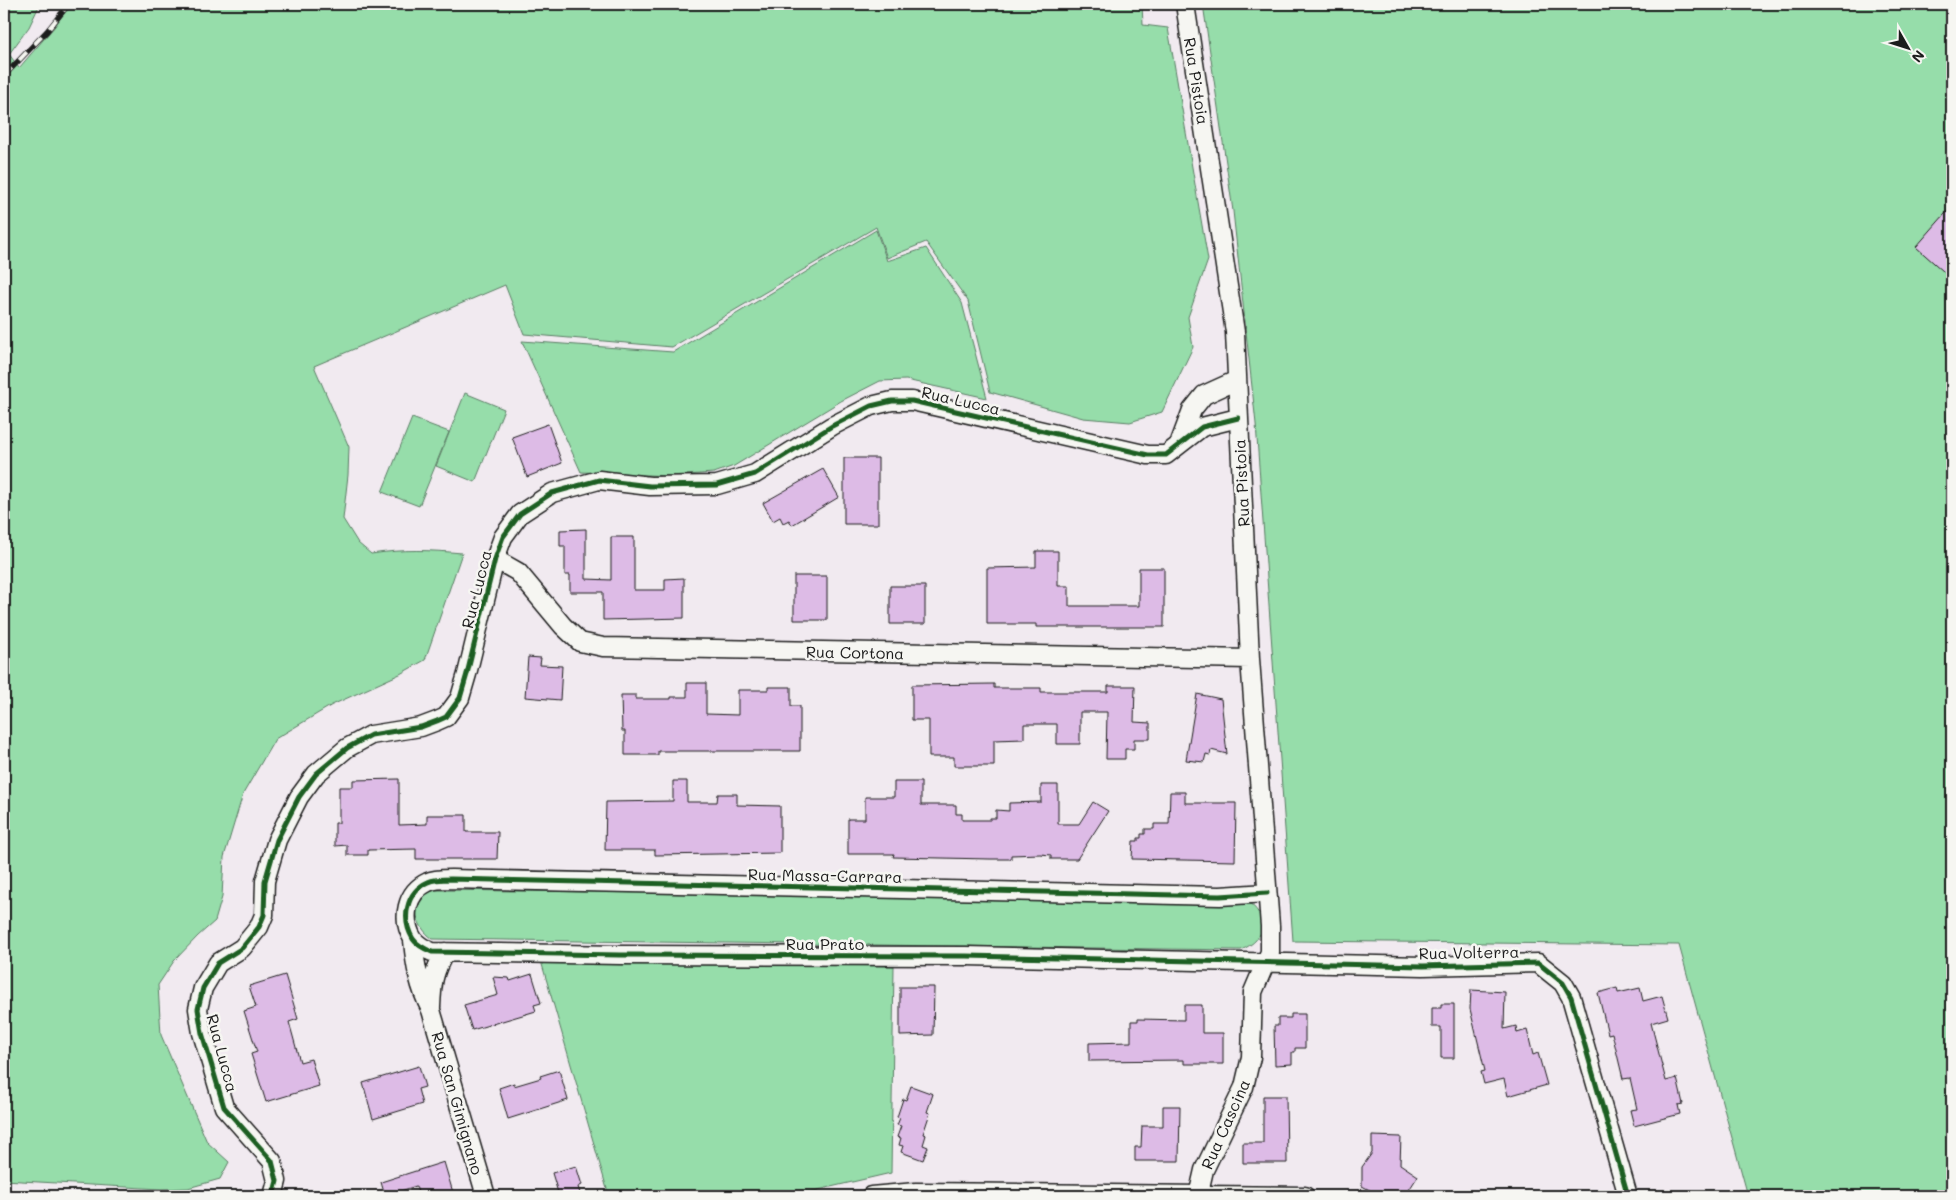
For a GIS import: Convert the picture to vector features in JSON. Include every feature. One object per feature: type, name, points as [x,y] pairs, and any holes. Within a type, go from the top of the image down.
[{"type":"street","name":"Rua Pistoia","points":[[1185,4],[1235,332],[1250,659],[1270,926],[1270,952],[1265,963]]},
{"type":"street","points":[[1179,445],[1192,410],[1204,395],[1237,380]]},
{"type":"street","name":"Rua Lucca","points":[[272,1196],[278,1181],[272,1161],[224,1106],[202,1033],[198,1009],[203,988],[218,963],[242,948],[259,927],[264,915],[266,880],[277,840],[299,796],[316,774],[347,748],[371,735],[421,727],[437,722],[446,717],[460,698],[495,559],[503,537],[520,514],[552,493],[599,480],[650,486],[717,486],[756,474],[832,426],[883,402],[912,401],[1140,454],[1166,454],[1210,423],[1238,418]]},
{"type":"street","name":"Rua Cortona","points":[[495,559],[518,572],[563,626],[580,642],[603,647],[1250,659]]},
{"type":"street","name":"Rua Massa-Carrara","points":[[413,940],[406,917],[407,905],[418,888],[429,880],[1220,896],[1267,893]]},
{"type":"street","name":"Rua Prato","points":[[413,940],[421,947],[432,952],[620,955],[966,956],[1265,963]]},
{"type":"street","name":"Rua San Gimignano","points":[[413,940],[416,974],[422,994],[431,1010],[486,1196]]},
{"type":"street","name":"Rua San Gimignano","points":[[431,1010],[432,981],[436,967],[445,952]]},
{"type":"street","name":"Rua Cascina","points":[[1198,1196],[1204,1170],[1244,1086],[1251,1057],[1253,992],[1265,963]]},
{"type":"street","name":"Rua Volterra","points":[[1265,963],[1423,966],[1538,963],[1563,983],[1571,997],[1628,1196]]},
{"type":"street","points":[[871,1196],[916,1192],[1305,1196]]},
{"type":"green space","points":[[4,4],[40,4],[29,27],[9,54],[19,68],[55,26],[70,4],[1142,4],[1143,25],[1168,28],[1208,260],[1188,317],[1193,347],[1162,412],[1130,422],[1083,418],[990,392],[968,301],[926,242],[887,258],[876,227],[672,347],[524,334],[505,285],[314,366],[349,447],[343,519],[358,543],[371,554],[416,550],[462,553],[425,660],[400,674],[332,705],[275,739],[243,794],[224,857],[222,897],[215,921],[174,961],[158,985],[161,1035],[207,1142],[229,1162],[220,1179],[188,1188],[161,1189],[4,1180]]},
{"type":"green space","points":[[1203,4],[1952,4],[1952,1196],[1748,1196],[1679,945],[1293,941],[1256,424],[1233,211]]},
{"type":"green space","points":[[876,230],[887,261],[926,248],[962,303],[987,398],[906,380],[880,381],[841,401],[734,466],[714,473],[670,476],[581,472],[522,341],[673,352]]},
{"type":"green space","points":[[465,393],[504,409],[475,482],[436,466]]},
{"type":"green space","points":[[412,418],[449,432],[419,506],[382,492]]},
{"type":"green space","points":[[436,890],[1245,900],[1259,913],[1262,927],[1256,940],[1241,950],[433,939],[421,927],[418,919],[417,905],[427,893]]},
{"type":"green space","points":[[541,961],[894,966],[891,1173],[792,1196],[609,1196]]},
{"type":"building","points":[[1952,206],[1952,279],[1916,247]]},
{"type":"building","points":[[548,424],[562,463],[527,477],[512,437]]},
{"type":"building","points":[[844,458],[878,458],[878,524],[844,524]]},
{"type":"building","points":[[823,469],[839,497],[792,525],[789,520],[783,523],[780,517],[773,521],[763,503]]},
{"type":"building","points":[[586,529],[586,579],[611,580],[611,537],[634,537],[634,590],[665,590],[665,579],[684,578],[684,618],[603,620],[603,592],[570,592],[570,575],[565,575],[565,546],[560,546],[560,530]]},
{"type":"building","points":[[1036,551],[1058,551],[1058,586],[1069,586],[1069,606],[1139,606],[1139,568],[1164,568],[1164,627],[1036,627],[1036,624],[987,624],[987,568],[1036,567]]},
{"type":"building","points":[[794,576],[827,576],[827,620],[794,620]]},
{"type":"building","points":[[890,586],[925,586],[925,624],[890,624]]},
{"type":"building","points":[[528,657],[541,658],[540,665],[562,666],[560,700],[525,697]]},
{"type":"building","points":[[687,683],[706,683],[706,714],[738,715],[738,690],[768,690],[768,687],[791,687],[791,706],[800,706],[800,751],[658,751],[658,755],[625,755],[625,731],[622,731],[621,695],[636,695],[636,699],[687,697]]},
{"type":"building","points":[[994,684],[994,688],[1041,688],[1041,692],[1108,692],[1108,686],[1135,686],[1134,722],[1150,723],[1150,739],[1134,739],[1134,749],[1125,749],[1125,759],[1106,759],[1107,712],[1080,712],[1080,744],[1057,744],[1057,724],[1024,724],[1024,739],[994,740],[994,766],[954,766],[954,757],[929,757],[929,720],[912,720],[912,685]]},
{"type":"building","points":[[1197,694],[1221,699],[1227,754],[1211,750],[1210,755],[1206,754],[1204,762],[1186,760]]},
{"type":"building","points":[[399,779],[399,825],[427,824],[427,815],[466,815],[466,832],[498,832],[497,859],[416,859],[416,849],[368,850],[368,855],[347,855],[347,845],[335,846],[335,823],[339,823],[339,787],[353,787],[353,780]]},
{"type":"building","points":[[673,781],[687,781],[687,802],[717,802],[718,794],[737,794],[737,805],[780,806],[780,853],[655,855],[655,850],[605,850],[606,802],[673,801]]},
{"type":"building","points":[[894,782],[921,782],[921,805],[956,805],[956,814],[962,814],[962,820],[990,820],[990,818],[996,818],[996,810],[1009,811],[1009,803],[1041,802],[1041,785],[1058,785],[1058,824],[1079,824],[1093,802],[1108,811],[1077,859],[1051,859],[1051,855],[1040,854],[1011,855],[1011,859],[990,859],[893,857],[894,854],[848,854],[848,819],[865,819],[865,797],[894,797]]},
{"type":"building","points":[[1170,792],[1185,792],[1185,803],[1236,803],[1235,861],[1132,859],[1133,841],[1138,841],[1138,838],[1141,838],[1141,834],[1145,834],[1145,829],[1154,829],[1154,824],[1169,824]]},
{"type":"building","points":[[532,974],[541,1003],[534,1005],[536,1011],[472,1030],[464,1005],[498,995],[493,977],[509,978],[510,981]]},
{"type":"building","points":[[285,975],[298,1019],[289,1022],[300,1062],[311,1059],[319,1086],[266,1102],[251,1054],[257,1052],[244,1011],[256,1007],[249,986]]},
{"type":"building","points":[[900,987],[934,987],[933,1035],[900,1036]]},
{"type":"building","points":[[1617,988],[1618,993],[1640,988],[1643,1001],[1662,996],[1668,1018],[1651,1023],[1666,1081],[1677,1078],[1683,1104],[1678,1105],[1680,1114],[1634,1126],[1630,1110],[1637,1109],[1630,1078],[1623,1079],[1612,1033],[1608,1034],[1598,993]]},
{"type":"building","points":[[1471,990],[1505,992],[1504,1029],[1516,1026],[1517,1033],[1527,1030],[1533,1055],[1538,1053],[1547,1085],[1508,1096],[1504,1079],[1484,1084],[1481,1072],[1485,1071],[1470,1009]]},
{"type":"building","points":[[1441,1004],[1454,1004],[1454,1058],[1441,1058],[1441,1027],[1432,1027],[1432,1008],[1441,1008]]},
{"type":"building","points":[[1184,1005],[1202,1005],[1202,1033],[1223,1033],[1223,1064],[1184,1064],[1184,1060],[1089,1061],[1089,1043],[1131,1042],[1131,1021],[1138,1021],[1138,1019],[1184,1020]]},
{"type":"building","points":[[1291,1014],[1305,1014],[1305,1048],[1295,1048],[1295,1052],[1292,1052],[1292,1064],[1275,1065],[1274,1026],[1278,1026],[1278,1018],[1291,1018]]},
{"type":"building","points":[[419,1066],[425,1087],[418,1089],[422,1104],[373,1119],[363,1083]]},
{"type":"building","points":[[559,1070],[568,1100],[508,1119],[499,1088],[514,1083],[514,1086],[541,1078],[540,1076]]},
{"type":"building","points":[[911,1086],[933,1094],[927,1112],[930,1113],[923,1134],[926,1135],[923,1145],[928,1147],[923,1160],[901,1152],[903,1146],[899,1145],[901,1138],[897,1137],[901,1126],[897,1125],[900,1118],[897,1117],[903,1099],[906,1100]]},
{"type":"building","points":[[1263,1096],[1286,1096],[1287,1163],[1243,1163],[1243,1143],[1263,1143]]},
{"type":"building","points":[[1163,1106],[1180,1106],[1179,1161],[1135,1161],[1135,1147],[1141,1147],[1142,1126],[1163,1126]]},
{"type":"building","points":[[1372,1136],[1401,1137],[1400,1164],[1418,1176],[1405,1196],[1381,1196],[1362,1186],[1362,1167],[1372,1153]]},
{"type":"building","points":[[444,1162],[454,1196],[419,1196],[416,1186],[385,1196],[381,1182]]},
{"type":"building","points":[[576,1166],[582,1185],[578,1187],[581,1196],[559,1196],[552,1173]]},
{"type":"railway","points":[[4,76],[47,31],[69,4]]},
{"type":"cycle path","points":[[273,1196],[277,1181],[272,1161],[224,1107],[202,1033],[198,1009],[203,988],[218,963],[242,948],[259,927],[264,915],[265,881],[277,840],[299,797],[316,774],[347,748],[371,735],[421,727],[446,717],[460,698],[495,559],[503,537],[520,514],[552,493],[599,480],[650,486],[717,485],[755,474],[832,426],[871,406],[892,401],[912,401],[1148,455],[1166,455],[1202,427],[1238,418]]},
{"type":"cycle path","points":[[1267,893],[1220,896],[445,879],[430,881],[415,892],[410,899],[407,923],[413,939],[419,945],[432,952],[620,955],[966,956],[1423,966],[1538,963],[1563,983],[1571,997],[1628,1196]]}]
